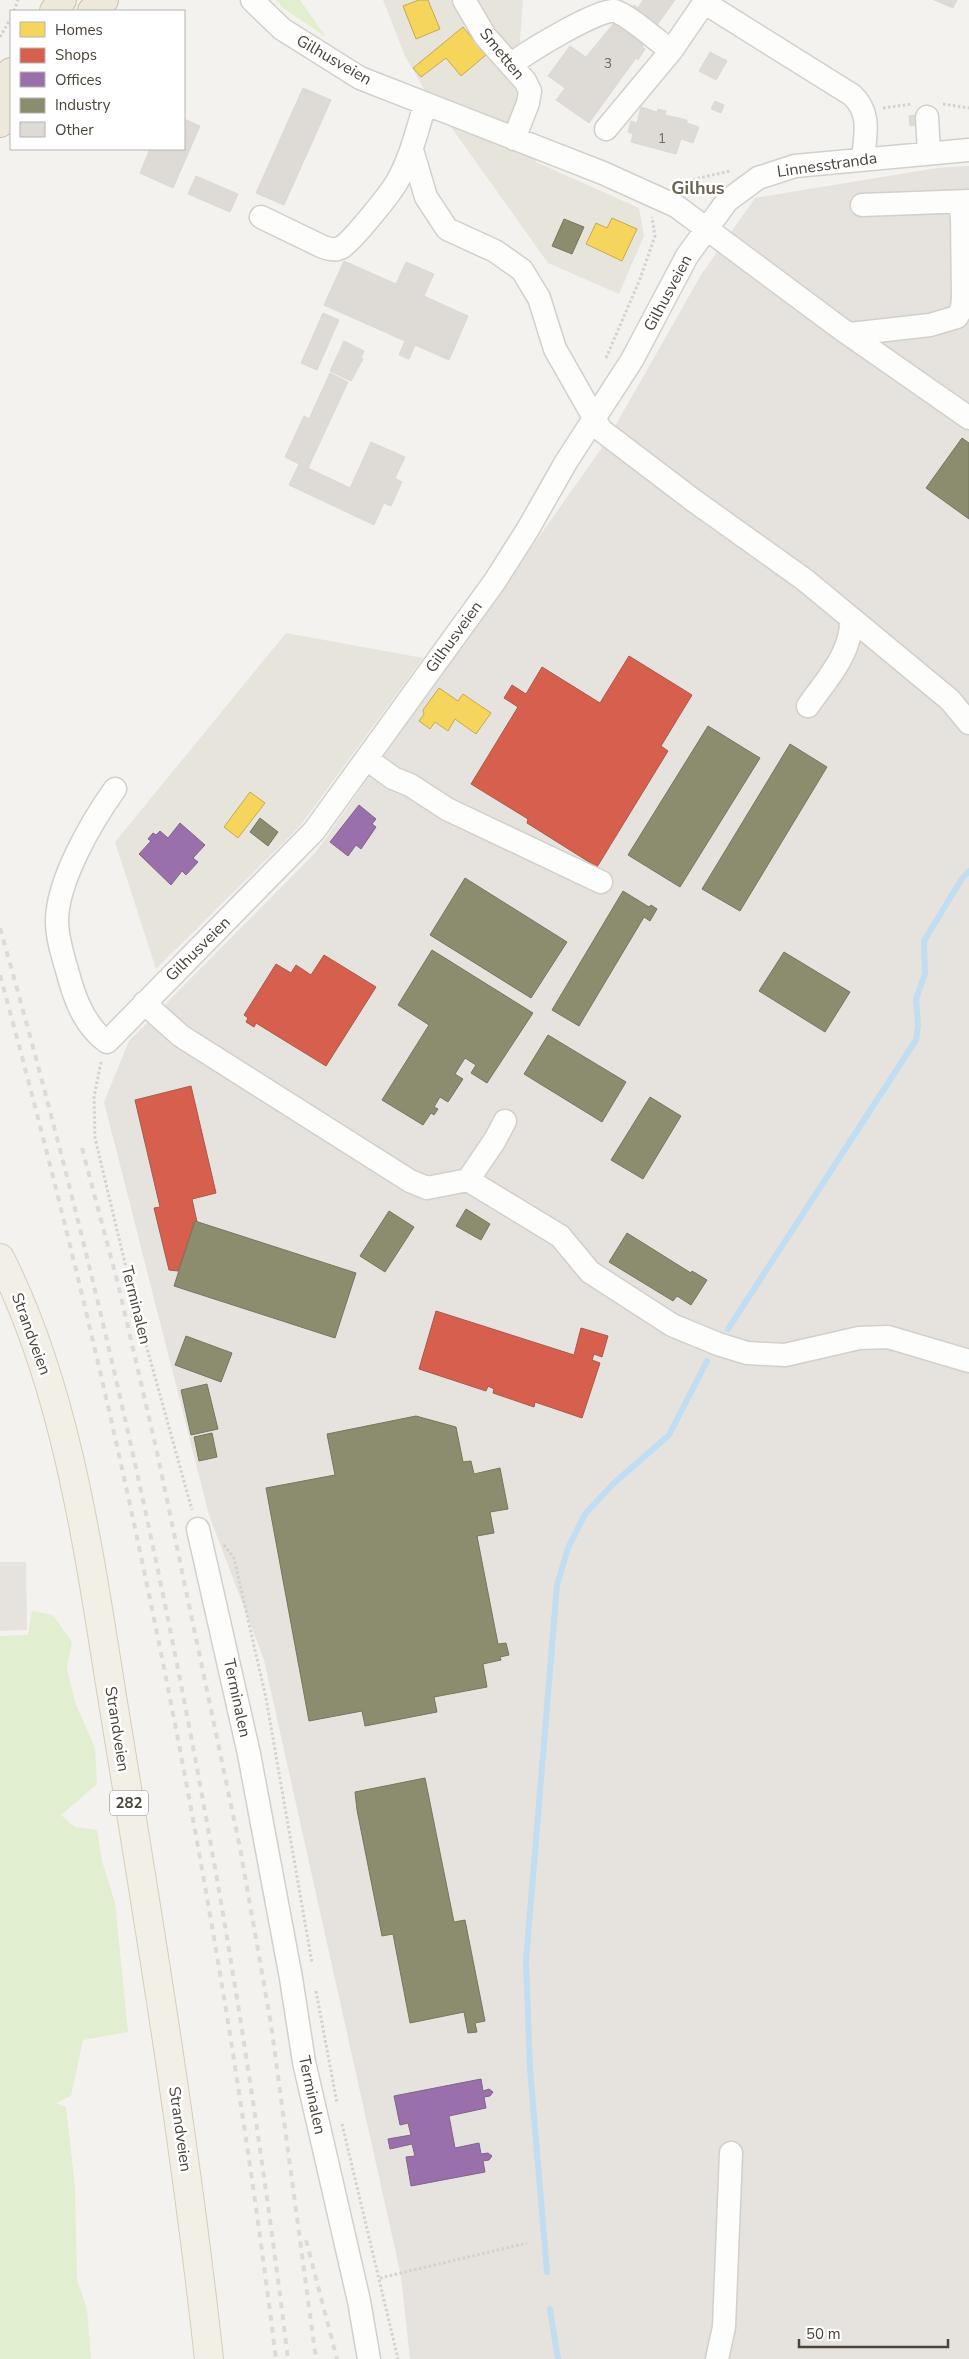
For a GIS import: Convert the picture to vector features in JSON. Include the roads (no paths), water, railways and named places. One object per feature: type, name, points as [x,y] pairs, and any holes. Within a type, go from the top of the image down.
[{"type":"highway","points":[[93,10],[104,0]]},
{"type":"highway","points":[[0,87],[10,73]]},
{"type":"highway","points":[[0,123],[10,109]]},
{"type":"main road","name":"Strandveien","points":[[0,1258],[28,1318],[45,1367],[71,1468],[157,1971],[180,2128],[208,2359]]},
{"type":"street","name":"Gilhusveien","points":[[239,0],[268,17]]},
{"type":"street","name":"Gilhusveien","points":[[252,0],[282,29],[351,73],[425,105],[657,196],[707,227],[850,334],[969,418]]},
{"type":"street","name":"Smetten","points":[[464,0],[485,36],[525,81],[530,96],[514,139]]},
{"type":"street","points":[[606,129],[670,51],[706,1],[852,95],[859,102],[867,120],[863,159]]},
{"type":"street","points":[[511,65],[591,16],[608,10],[619,13],[670,51]]},
{"type":"street","points":[[261,217],[323,247],[332,250],[342,248],[398,181],[412,150],[425,105]]},
{"type":"street","points":[[928,117],[929,153]]},
{"type":"street","points":[[412,150],[426,197],[447,229],[494,251],[522,270],[539,298],[555,349],[601,430],[693,500],[806,580],[950,700],[969,722]]},
{"type":"street","name":"Linnesstranda","points":[[707,227],[727,201],[763,176],[795,166],[969,150]]},
{"type":"street","points":[[850,334],[963,322],[962,308],[965,267],[964,202],[862,205]]},
{"type":"street","name":"Gilhusveien","points":[[115,789],[86,836],[66,881],[60,898],[57,922],[61,947],[80,1008],[88,1025],[107,1042],[314,831],[495,581],[593,418],[632,360],[687,256],[707,227]]},
{"type":"street","points":[[808,706],[843,655],[851,638],[852,618]]},
{"type":"street","points":[[367,759],[393,778],[410,785],[447,809],[601,882]]},
{"type":"street","points":[[144,1003],[181,1036],[393,1170],[427,1188],[438,1188],[468,1180],[495,1140],[505,1121]]},
{"type":"street","points":[[468,1180],[560,1236],[590,1272],[672,1325],[718,1344],[747,1353],[785,1355],[859,1338],[888,1337],[969,1361]]},
{"type":"street","name":"Terminalen","points":[[198,1529],[250,1754],[291,1978],[304,2062],[359,2301],[369,2359]]},
{"type":"street","points":[[717,2359],[724,2327],[731,2153]]},
{"type":"waterway","points":[[728,1329],[916,1040],[918,1025],[916,999],[925,974],[924,941],[961,880],[969,871]]},
{"type":"waterway","points":[[547,2272],[530,2069],[526,1961],[557,1585],[568,1548],[585,1514],[613,1484],[669,1435],[707,1361]]},
{"type":"waterway","points":[[550,2309],[558,2359]]},
{"type":"railway","points":[[0,928],[48,1104],[93,1281],[134,1459],[172,1638],[206,1817],[237,1997],[288,2359]]},
{"type":"railway","points":[[0,975],[87,1317],[127,1489],[163,1662],[196,1835],[226,2009],[253,2184],[276,2359]]},
{"type":"railway","points":[[82,1148],[118,1284],[157,1452],[240,1848],[271,2024],[316,2359]]},
{"type":"railway","points":[[306,2240],[337,2359]]},
{"type":"district","name":"Gilhus","points":[[698,188]]}]
